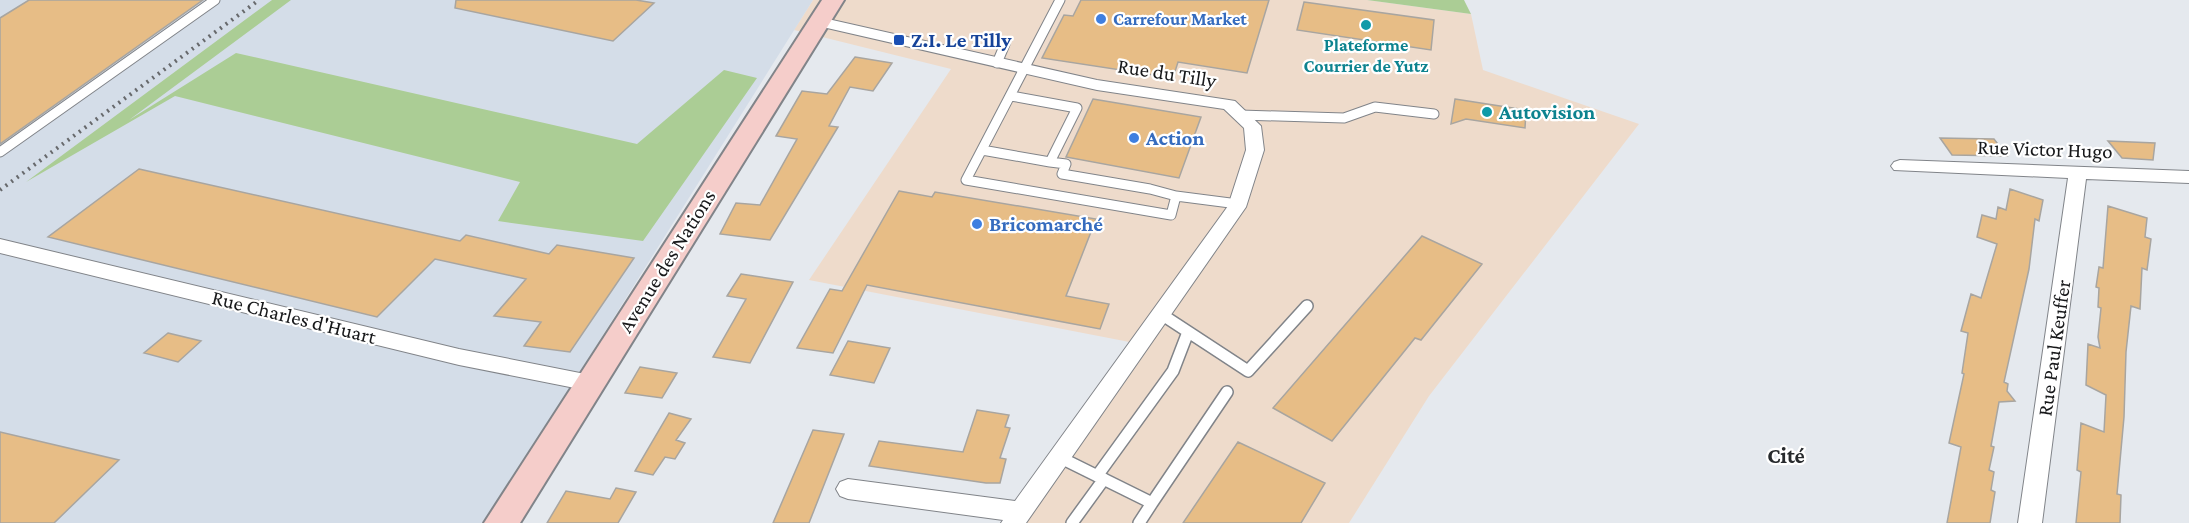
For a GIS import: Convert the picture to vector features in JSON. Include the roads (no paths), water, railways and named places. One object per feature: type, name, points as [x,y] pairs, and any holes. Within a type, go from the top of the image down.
[{"type":"main road","name":"Avenue des Nations","points":[[501,523],[826,11]]},
{"type":"street","name":"Rue du Tilly","points":[[826,11],[997,63],[1096,85],[1229,105],[1239,115]]},
{"type":"street","points":[[848,489],[1016,518],[1238,204],[1255,150],[1252,126],[1239,115]]},
{"type":"street","name":"Rue Victor Hugo","points":[[1900,166],[2189,177]]},
{"type":"street","name":"Rue Paul Keuffer","points":[[2030,523],[2078,173]]},
{"type":"street","name":"Rue Charles d'Huart","points":[[0,246],[459,357],[590,383]]},
{"type":"lane","points":[[0,152],[216,0]]},
{"type":"lane","points":[[1060,0],[966,180],[1171,215],[1176,196]]},
{"type":"lane","points":[[997,63],[1005,45]]},
{"type":"lane","points":[[1011,96],[1077,108],[1050,162]]},
{"type":"lane","points":[[1239,115],[1344,118],[1375,107],[1434,114]]},
{"type":"lane","points":[[982,150],[1066,164],[1062,174],[1150,189],[1176,196],[1238,204]]},
{"type":"lane","points":[[1161,314],[1248,370],[1307,306]]},
{"type":"lane","points":[[1072,523],[1173,371],[1188,332]]},
{"type":"lane","points":[[1138,523],[1227,392]]},
{"type":"lane","points":[[1059,457],[1152,503]]},
{"type":"railway","points":[[0,190],[259,0]]},
{"type":"place","name":"Carrefour Market","points":[[1101,19]]},
{"type":"place","name":"Plateforme Courrier de Yutz","points":[[1366,25]]},
{"type":"place","name":"Z.I. Le Tilly","points":[[899,40]]},
{"type":"place","name":"Autovision","points":[[1487,112]]},
{"type":"place","name":"Action","points":[[1134,138]]},
{"type":"place","name":"Bricomarché","points":[[977,224]]},
{"type":"district","name":"Cité","points":[[1786,455]]}]
